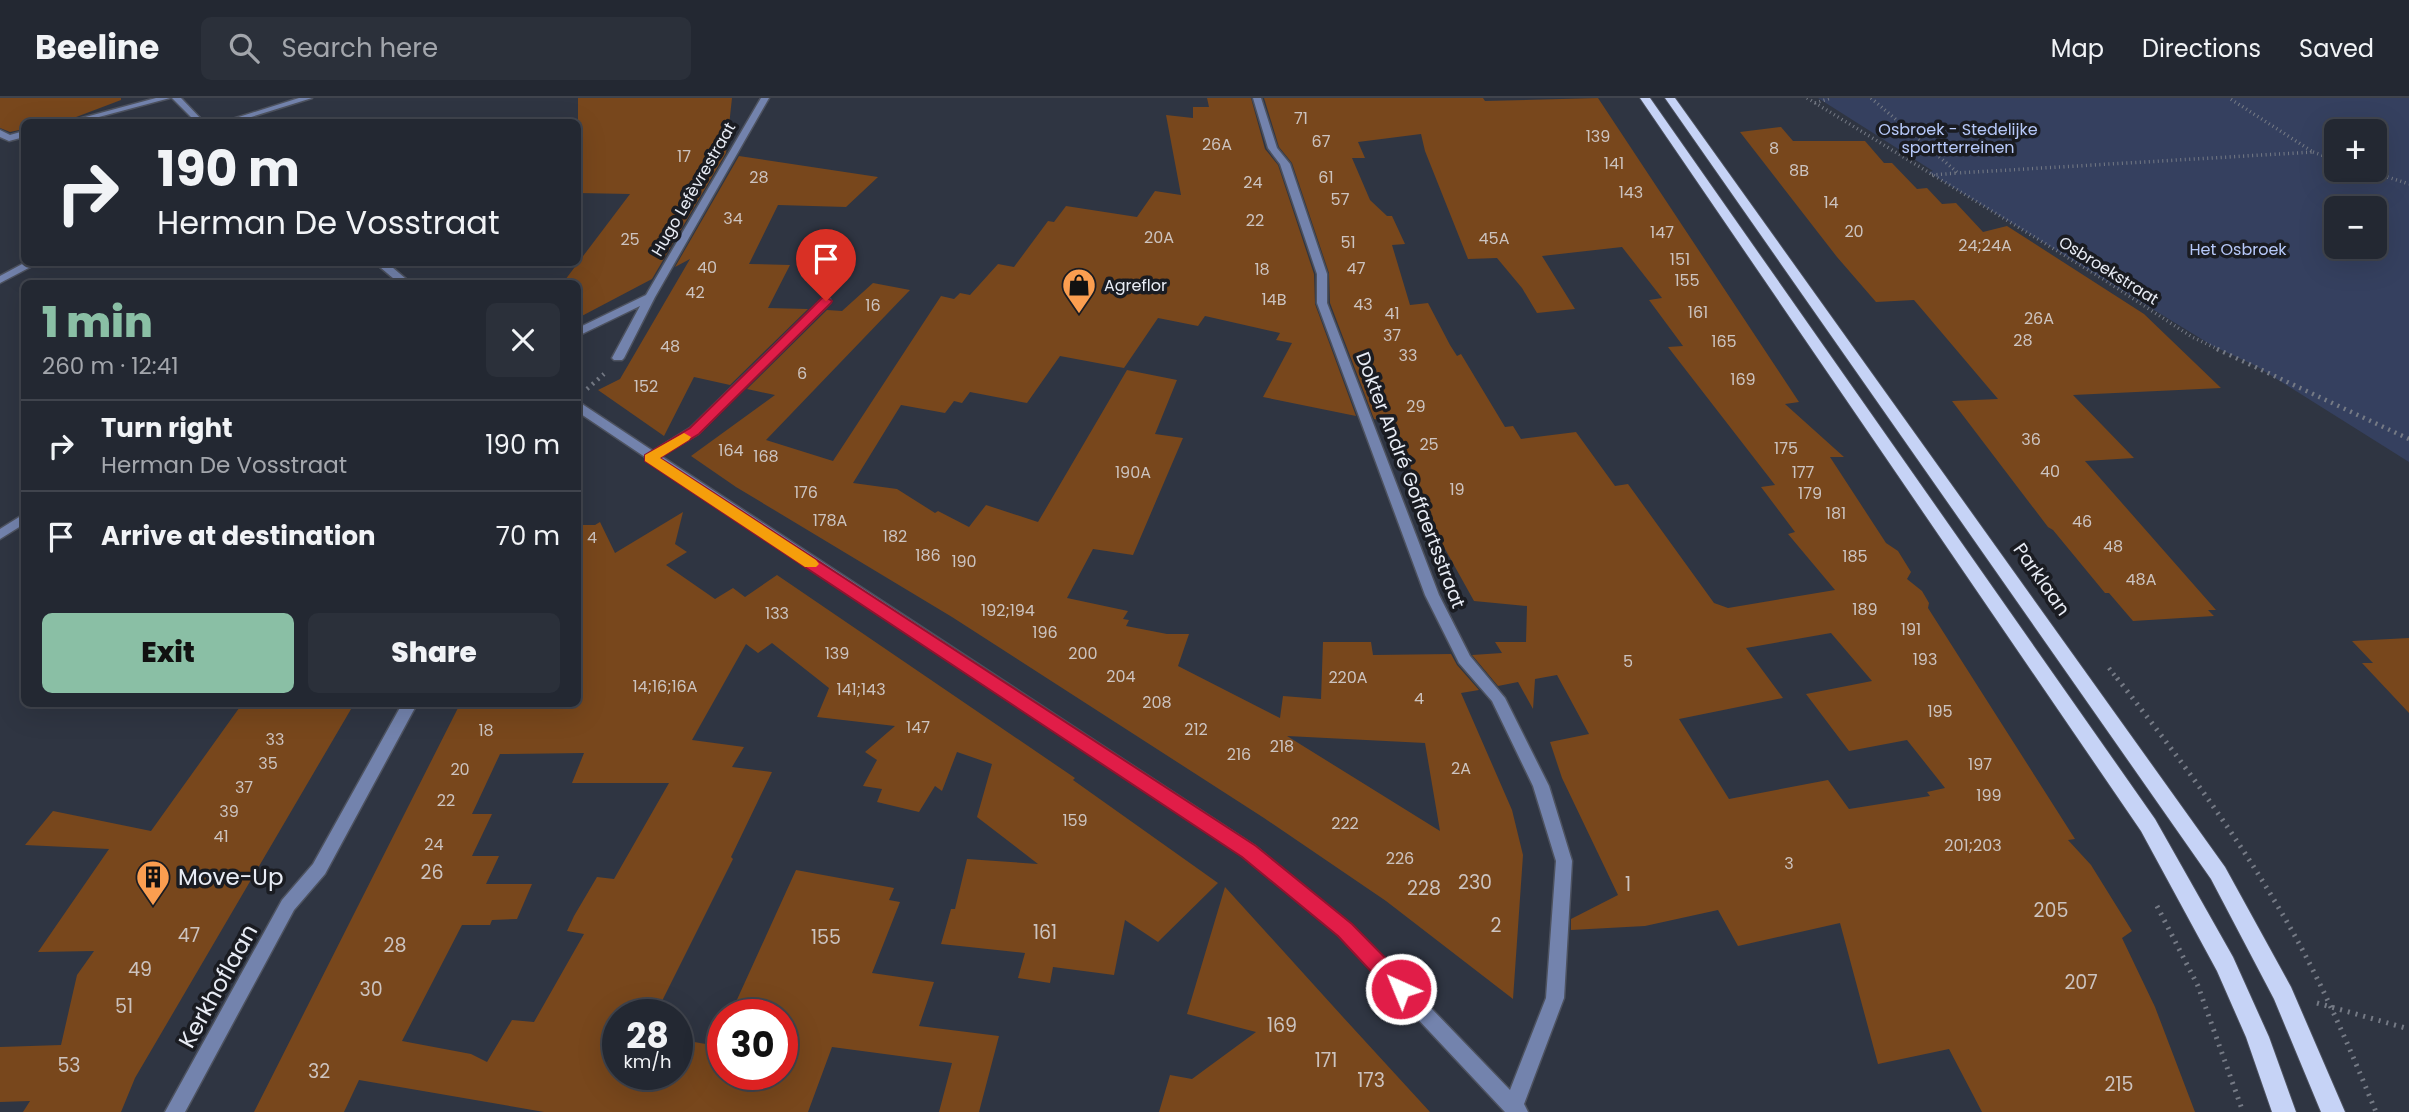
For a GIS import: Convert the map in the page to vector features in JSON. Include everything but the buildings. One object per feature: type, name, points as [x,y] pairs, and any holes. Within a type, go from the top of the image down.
[{"type":"main road","points":[[1645,98],[2148,825],[2186,888],[2223,961],[2272,1070],[2284,1112]]},
{"type":"main road","name":"Parklaan","points":[[1670,98],[2218,873],[2283,994],[2333,1112]]},
{"type":"street","points":[[83,119],[166,98]]},
{"type":"street","points":[[176,98],[197,119]]},
{"type":"street","points":[[237,119],[308,98]]},
{"type":"street","name":"Hugo Lefèvrestraat","points":[[618,358],[650,297],[765,98]]},
{"type":"street","name":"Dokter André Goffaertsstraat","points":[[1257,98],[1273,148],[1285,164],[1322,274],[1322,303],[1432,595],[1464,659],[1498,698],[1541,786],[1564,861],[1555,998],[1515,1109]]},
{"type":"street","points":[[0,133],[9,138],[21,135]]},
{"type":"street","points":[[0,280],[27,266]]},
{"type":"street","points":[[384,266],[402,280]]},
{"type":"street","points":[[388,280],[395,275]]},
{"type":"street","points":[[581,331],[650,297]]},
{"type":"street","points":[[650,458],[694,431],[826,301]]},
{"type":"street","points":[[581,409],[650,458],[1249,851],[1345,930],[1515,1109]]},
{"type":"street","points":[[0,536],[21,519]]},
{"type":"street","name":"Kerkhoflaan","points":[[175,1112],[288,905],[319,869],[408,707]]},
{"type":"path","name":"Osbroekstraat","points":[[1807,98],[2103,279],[2192,337],[2409,439]]},
{"type":"path","points":[[1815,103],[1831,98]]},
{"type":"path","points":[[1871,98],[1958,173]]},
{"type":"path","points":[[2229,98],[2313,152],[2324,156]]},
{"type":"path","points":[[1931,175],[2313,152]]},
{"type":"path","points":[[2387,177],[2409,184]]},
{"type":"path","points":[[586,389],[613,368],[618,358]]},
{"type":"path","points":[[2283,994],[2409,1029]]},
{"type":"green space","name":"Het Osbroek","points":[[1818,98],[2409,98],[2409,462],[2256,366],[2213,346],[1928,172],[1933,171]]},
{"type":"slow traffic","points":[[684,437],[650,458],[811,564]]},
{"type":"place","name":"Agreflor","points":[[1079,315]]},
{"type":"place","name":"Move-Up","points":[[153,907]]},
{"type":"route","points":[[826,301],[694,431],[650,458],[1249,851],[1345,930],[1401,989]]},
{"type":"park label","name":"Osbroek - Stedelijke sportterreinen","points":[[1958,138]]}]
